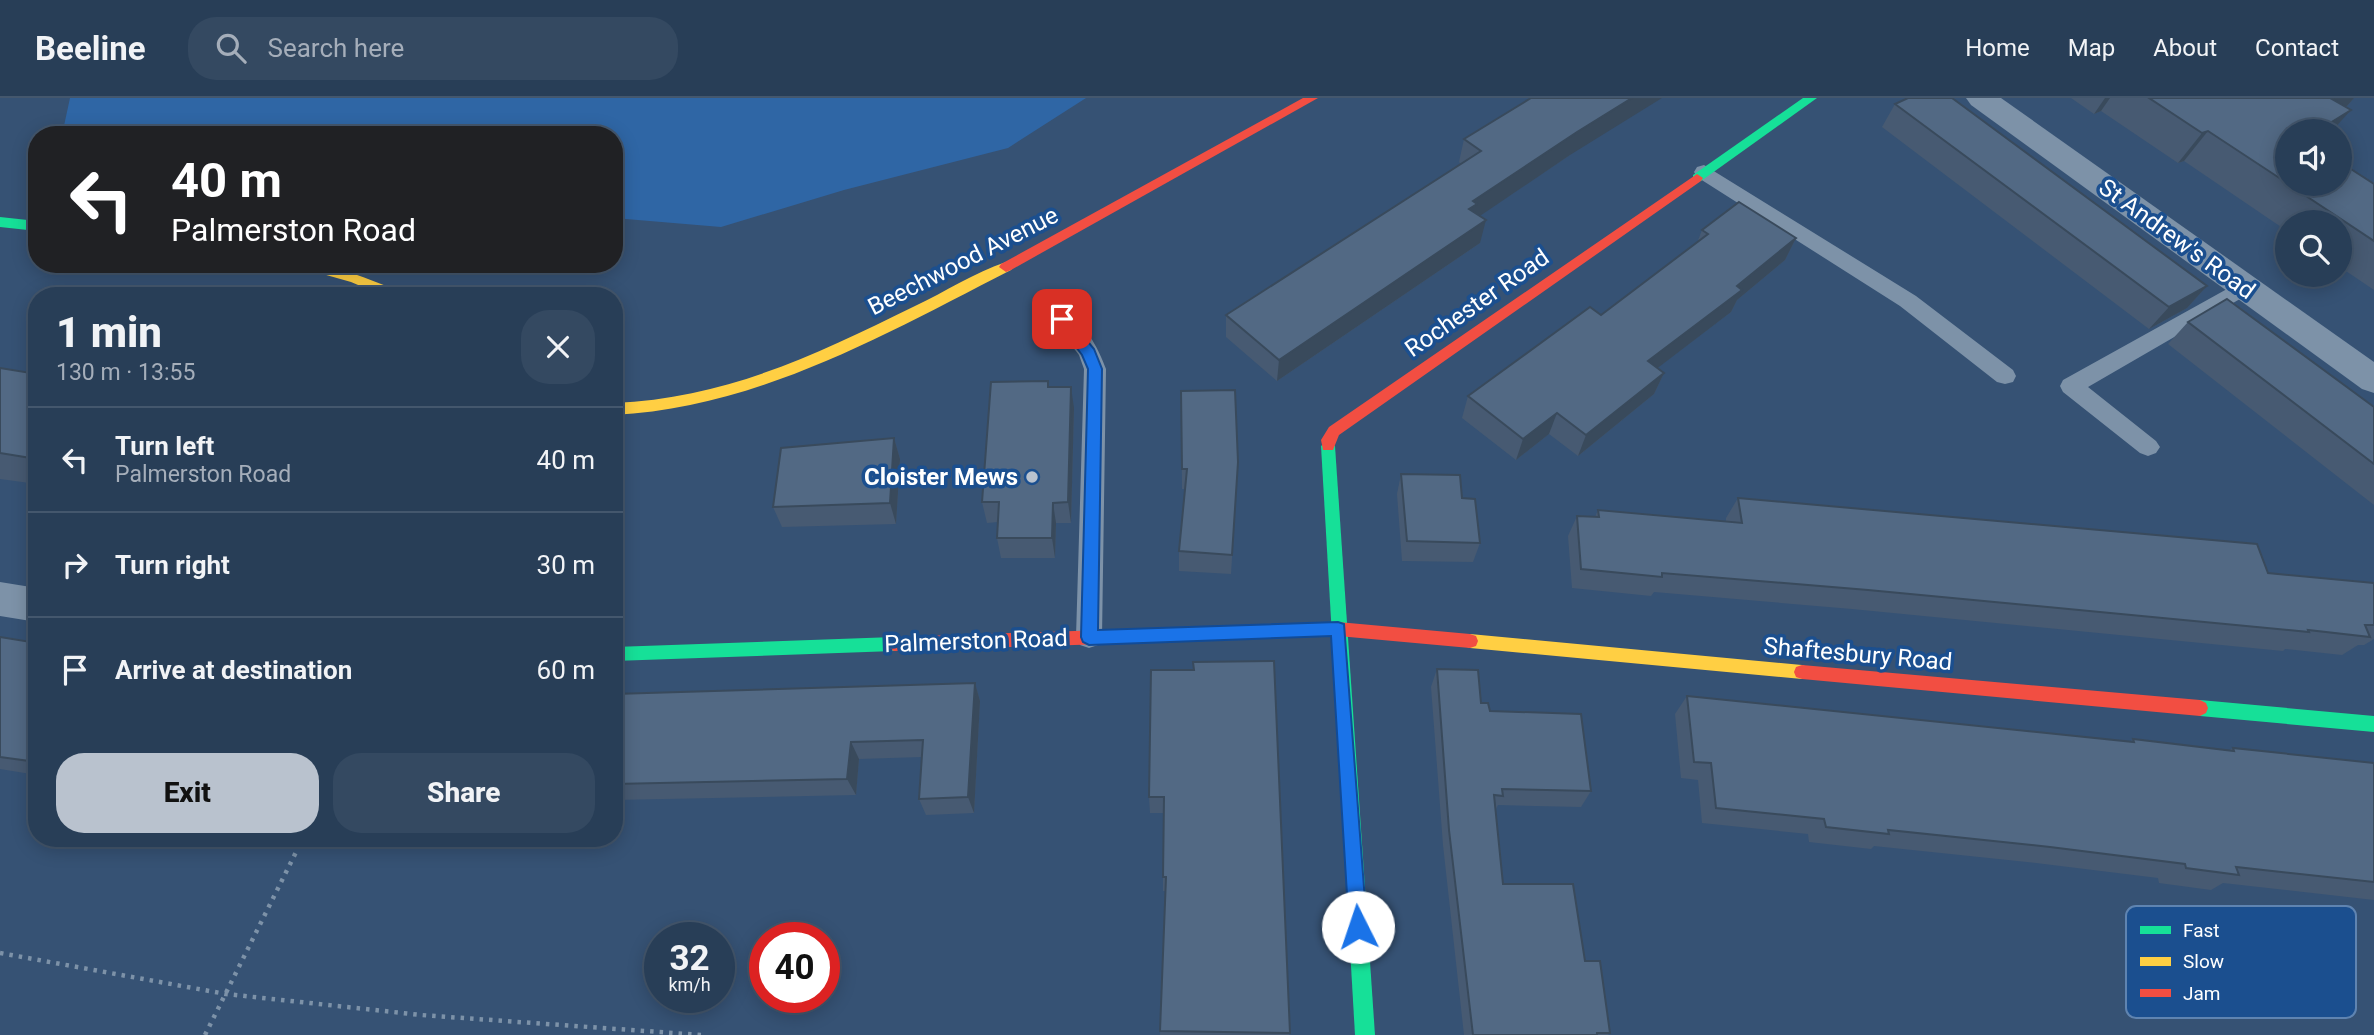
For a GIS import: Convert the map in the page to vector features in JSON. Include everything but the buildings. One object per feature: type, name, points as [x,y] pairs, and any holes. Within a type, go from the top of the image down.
[{"type":"street","name":"Beechwood Avenue","points":[[623,408],[682,405],[736,391],[832,351],[959,293],[1312,98]]},
{"type":"street","name":"Rochester Road","points":[[1365,1035],[1328,440],[1334,431],[1811,98]]},
{"type":"street","name":"St Andrew's Road","points":[[1981,98],[2374,380]]},
{"type":"street","points":[[0,222],[28,225]]},
{"type":"street","points":[[336,273],[376,287]]},
{"type":"street","points":[[0,599],[28,604]]},
{"type":"street","name":"Palmerston Road","points":[[623,654],[1338,629]]},
{"type":"street","name":"Shaftesbury Road","points":[[1338,629],[2374,724]]},
{"type":"lane","points":[[1704,172],[1908,301],[2005,376]]},
{"type":"lane","points":[[2148,447],[2071,386],[2245,287]]},
{"type":"lane","points":[[1062,319],[1089,352],[1095,369],[1089,637]]},
{"type":"path","points":[[205,1035],[299,847]]},
{"type":"path","points":[[0,953],[226,994],[421,1015],[701,1035]]},
{"type":"shaded area","points":[[70,98],[1086,98],[1008,148],[844,190],[721,227],[623,219],[623,126],[64,126]]},
{"type":"traffic: fast","points":[[1697,178],[1811,98]]},
{"type":"traffic: fast","points":[[0,222],[28,225]]},
{"type":"traffic: fast","points":[[1328,446],[1365,1035]]},
{"type":"traffic: fast","points":[[623,654],[894,644]]},
{"type":"traffic: fast","points":[[2200,708],[2374,724]]},
{"type":"traffic: slow","points":[[623,409],[648,408],[712,397],[772,377],[881,329],[1006,267]]},
{"type":"traffic: slow","points":[[336,273],[376,287]]},
{"type":"traffic: slow","points":[[1470,641],[1802,672]]},
{"type":"traffic: jam","points":[[1006,267],[1312,98]]},
{"type":"traffic: jam","points":[[1328,446],[1328,440],[1334,431],[1697,178]]},
{"type":"traffic: jam","points":[[894,644],[1338,629],[1470,641]]},
{"type":"traffic: jam","points":[[1802,672],[2200,708]]},
{"type":"place","name":"Cloister Mews","points":[[1032,477]]},
{"type":"route","points":[[1062,319],[1089,352],[1095,369],[1089,637],[1338,629],[1358,927]]}]
